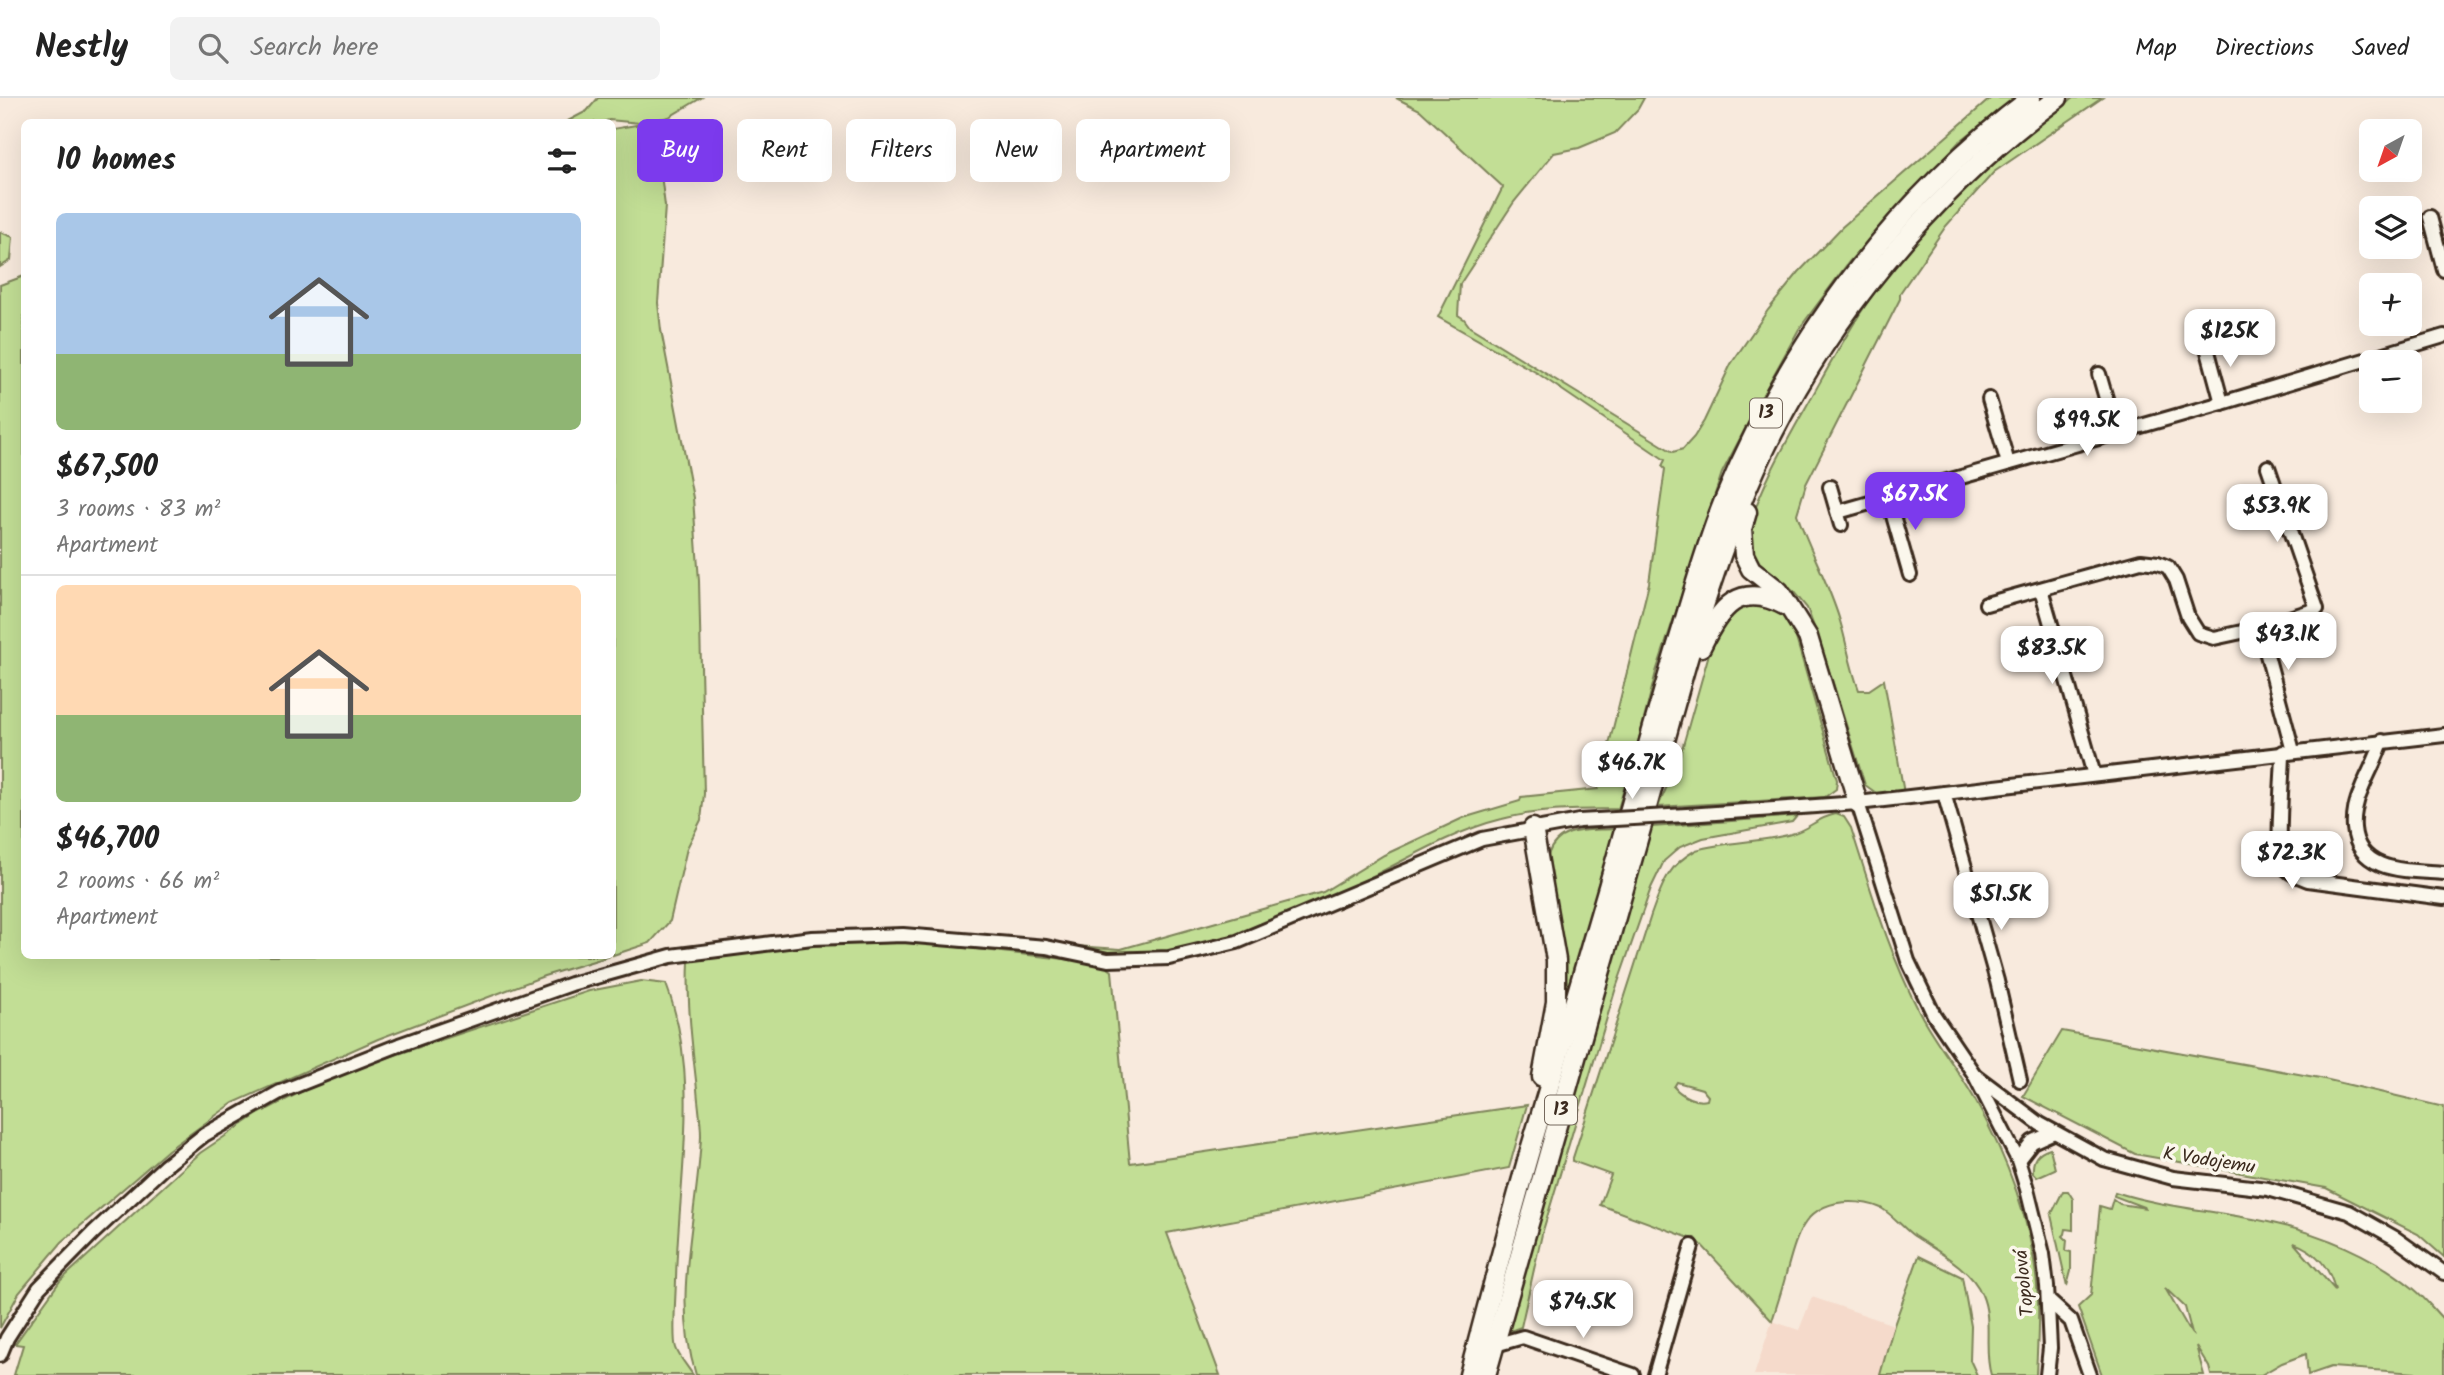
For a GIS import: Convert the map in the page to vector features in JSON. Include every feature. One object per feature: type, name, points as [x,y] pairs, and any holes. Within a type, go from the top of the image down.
[{"type":"highway","name":"13","points":[[1469,1375],[1530,1151],[1693,593],[1708,545],[1741,461],[1786,378],[1833,302],[1871,253],[1944,174],[2031,98]]},
{"type":"highway","name":"13","points":[[1486,1375],[1694,643],[1738,509],[1777,427],[1847,312],[1893,253],[1956,184],[2022,125],[2058,98]]},
{"type":"highway","points":[[1847,312],[1833,346],[1805,392],[1762,477],[1742,529],[1744,555],[1751,569],[1779,591],[1808,637],[1858,803]]},
{"type":"highway","points":[[1651,795],[1669,760],[1701,648],[1721,613],[1738,600],[1757,595],[1769,597],[1792,610]]},
{"type":"highway","points":[[1530,1151],[1556,1002],[1556,960],[1533,828]]},
{"type":"street","points":[[2430,218],[2444,270]]},
{"type":"street","points":[[1838,512],[2222,403],[2444,336]]},
{"type":"street","points":[[2206,344],[2222,403]]},
{"type":"street","points":[[2099,374],[2116,433]]},
{"type":"street","points":[[1989,399],[2008,463]]},
{"type":"street","points":[[2268,467],[2317,609],[2274,625],[2266,631],[2263,640],[2288,752],[2280,845],[2282,863],[2289,872],[2308,880],[2444,898]]},
{"type":"street","points":[[1830,486],[1841,525]]},
{"type":"street","points":[[1888,498],[1910,575]]},
{"type":"street","points":[[1986,604],[2141,561],[2168,567],[2198,633],[2214,638],[2251,630],[2266,631]]},
{"type":"street","points":[[2041,589],[2094,775]]},
{"type":"street","points":[[0,1355],[7,1338],[39,1287],[156,1174],[204,1135],[280,1092],[388,1049],[571,984],[671,956],[812,938],[903,935],[1046,947],[1108,960],[1169,958],[1237,942],[1482,839],[1533,828],[1579,821],[1858,803],[2444,735]]},
{"type":"street","points":[[2382,741],[2359,793],[2354,822],[2355,840],[2360,850],[2370,859],[2391,868],[2444,873]]},
{"type":"street","points":[[1944,793],[1997,981],[2020,1080]]},
{"type":"street","points":[[1858,803],[1908,961],[1934,1015],[1974,1074]]},
{"type":"street","name":"K Vodojemu","points":[[1974,1074],[2040,1124],[2104,1159],[2173,1178],[2268,1189],[2349,1212],[2395,1238],[2444,1273]]},
{"type":"street","name":"Topolová","points":[[1974,1074],[2018,1160],[2043,1254],[2049,1301],[2048,1375]]},
{"type":"street","points":[[2018,1160],[2032,1142],[2054,1132]]},
{"type":"street","points":[[1656,1375],[1692,1246]]},
{"type":"street","points":[[2049,1301],[2071,1321],[2090,1375]]},
{"type":"street","points":[[1495,1345],[1523,1337],[1633,1375]]},
{"type":"shaded area","points":[[1812,1297],[1894,1325],[1880,1375],[1754,1375],[1772,1321],[1799,1330]]},
{"type":"green space","points":[[598,98],[701,98],[669,117],[637,119],[637,123],[616,119],[572,119],[587,111]]},
{"type":"green space","points":[[1396,98],[1644,98],[1638,109],[1615,133],[1579,148],[1554,153],[1514,202],[1460,284],[1458,315],[1470,327],[1673,452],[1683,449],[1694,437],[1731,364],[1768,310],[1799,272],[1842,227],[1991,98],[2014,98],[1958,143],[1849,262],[1799,329],[1722,473],[1656,672],[1618,809],[1545,812],[1485,824],[1435,844],[1350,888],[1287,916],[1245,933],[1200,946],[1121,956],[1075,946],[1121,949],[1323,892],[1384,855],[1463,818],[1520,801],[1521,797],[1598,789],[1649,583],[1665,469],[1662,466],[1665,460],[1537,373],[1438,317],[1503,187],[1420,110]]},
{"type":"green space","points":[[2073,98],[2102,98],[1994,172],[1946,226],[1900,293],[1900,299],[1806,484],[1797,514],[1836,607],[1859,690],[1869,690],[1884,680],[1904,793],[1879,795],[1865,785],[1807,608],[1793,591],[1752,559],[1750,527],[1753,514],[1774,466],[1854,324],[1906,250],[1974,180]]},
{"type":"green space","points":[[637,125],[637,182],[662,182],[665,206],[658,303],[693,498],[699,581],[704,794],[701,820],[687,848],[670,921],[650,943],[616,954],[616,128]]},
{"type":"green space","points":[[0,232],[13,237],[11,260],[0,267]]},
{"type":"green space","points":[[21,277],[21,959],[600,959],[544,976],[378,1039],[233,1103],[168,1150],[62,1242],[19,1293],[0,1328],[0,285]]},
{"type":"green space","points":[[1746,600],[1780,610],[1794,631],[1837,780],[1836,789],[1825,797],[1658,807],[1680,756],[1716,629]]},
{"type":"green space","points":[[1836,814],[1844,817],[1851,828],[1881,922],[1909,991],[1926,1024],[1974,1098],[1998,1145],[2018,1196],[2032,1247],[2036,1274],[2036,1375],[1991,1375],[1987,1315],[1977,1286],[1962,1269],[1914,1236],[1881,1208],[1850,1202],[1822,1208],[1812,1215],[1798,1235],[1772,1321],[1698,1241],[1600,1205],[1611,1175],[1572,1161],[1651,915],[1662,885],[1672,870],[1696,850],[1791,834]],"holes":[[[1677,1082],[1702,1089],[1708,1096],[1707,1100],[1689,1098],[1674,1087]]]},
{"type":"green space","points":[[1797,816],[1792,822],[1703,838],[1680,847],[1664,861],[1651,888],[1615,991],[1542,1234],[1521,1327],[1510,1331],[1525,1270],[1652,827]]},
{"type":"green space","points":[[1614,829],[1566,998],[1563,950],[1548,855],[1559,839],[1566,835],[1584,830]]},
{"type":"green space","points":[[894,940],[1101,963],[1112,971],[1130,1163],[1527,1105],[1509,1168],[1167,1233],[1220,1375],[696,1375],[689,1346],[686,1286],[701,1136],[690,1025],[689,961],[791,945]]},
{"type":"green space","points":[[641,981],[666,984],[677,1020],[683,1056],[685,1130],[674,1335],[677,1351],[693,1375],[14,1375],[23,1345],[15,1344],[60,1281],[200,1153],[258,1114],[320,1082],[383,1059],[589,991]]},
{"type":"green space","points":[[2062,1031],[2320,1078],[2444,1107],[2444,1257],[2418,1234],[2326,1188],[2135,1154],[2023,1096]]},
{"type":"green space","points":[[2050,1148],[2055,1169],[2037,1177],[2033,1173],[2033,1164],[2039,1154]]},
{"type":"green space","points":[[2063,1191],[2068,1191],[2073,1199],[2073,1230],[2066,1229],[2063,1236],[2067,1240],[2066,1251],[2071,1252],[2071,1271],[2067,1286],[2051,1215]]},
{"type":"green space","points":[[2115,1192],[2162,1204],[2265,1221],[2332,1242],[2375,1262],[2414,1289],[2444,1320],[2444,1375],[2331,1367],[2308,1375],[2306,1354],[2261,1375],[2211,1375],[2196,1346],[2204,1375],[2102,1375],[2078,1307],[2091,1295],[2100,1206],[2110,1209],[2113,1199],[2120,1204],[2146,1208],[2114,1196]],"holes":[[[2294,1243],[2321,1261],[2330,1274],[2335,1290]],[[2165,1288],[2185,1307],[2192,1334],[2191,1333]]]},
{"type":"green space","points":[[1919,1256],[1962,1277],[1971,1326],[1970,1360],[1977,1375],[1880,1375],[1894,1325]]}]
